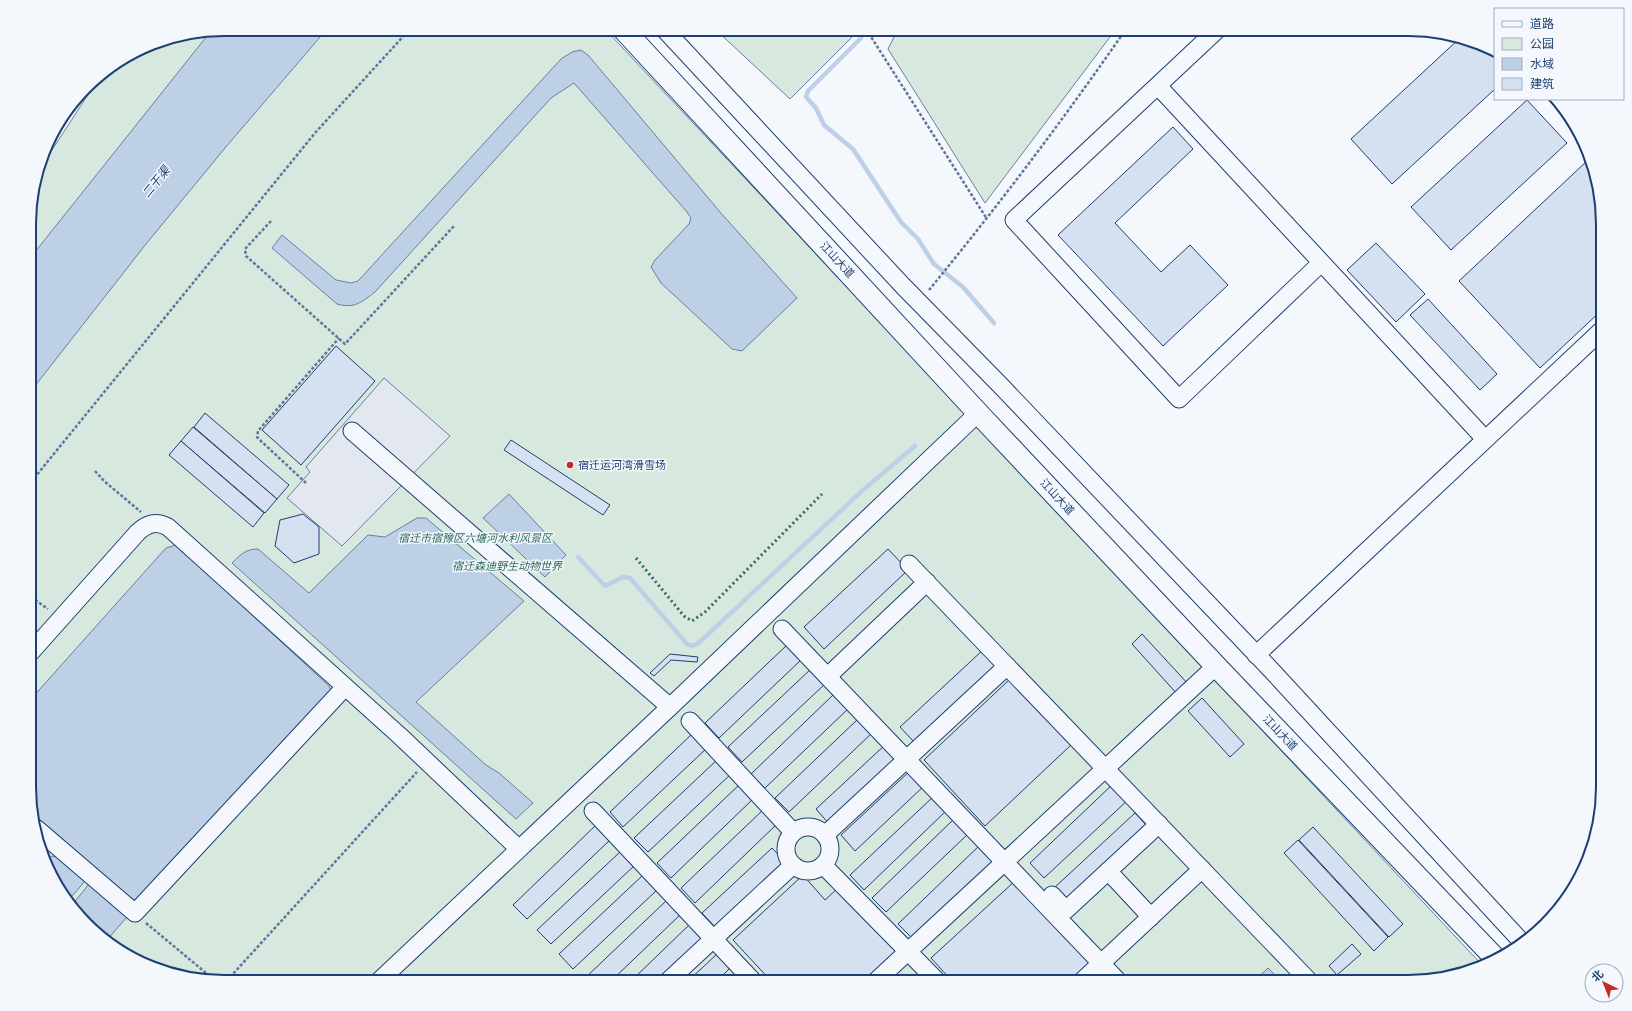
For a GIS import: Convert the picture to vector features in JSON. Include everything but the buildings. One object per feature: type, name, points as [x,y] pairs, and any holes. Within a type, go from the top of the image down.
[{"type":"main road","name":"江山大道","points":[[629,36],[978,413],[1216,666],[1492,955]]},
{"type":"street","points":[[670,36],[902,286],[1008,394],[1256,655],[1520,938]]},
{"type":"street","points":[[1211,36],[1014,220],[1179,398],[1321,263]]},
{"type":"street","points":[[1158,86],[1485,440]]},
{"type":"street","points":[[1256,655],[1596,336]]},
{"type":"street","points":[[385,975],[670,707],[978,413]]},
{"type":"street","points":[[352,431],[670,707]]},
{"type":"street","points":[[36,646],[138,532],[146,525],[160,523],[168,527],[345,686],[519,849]]},
{"type":"street","points":[[909,564],[1303,975]]},
{"type":"street","points":[[828,676],[927,582]]},
{"type":"street","points":[[782,629],[1113,975]]},
{"type":"street","points":[[826,835],[1007,666]]},
{"type":"street","points":[[882,975],[1216,666]]},
{"type":"street","points":[[41,832],[135,913],[345,686]]},
{"type":"street","points":[[690,721],[793,832]]},
{"type":"street","points":[[593,811],[747,975]]},
{"type":"street","points":[[1034,892],[1042,884],[1066,910],[1159,824]]},
{"type":"street","points":[[810,826],[817,828],[826,835],[830,845],[830,852],[828,859],[823,865],[810,871],[802,870],[793,865],[787,855],[786,848],[787,841],[793,832],[803,827],[810,826]]},
{"type":"street","points":[[674,975],[793,865]]},
{"type":"street","points":[[823,865],[931,975]]},
{"type":"street","points":[[1088,975],[1202,869]]},
{"type":"street","points":[[1108,871],[1150,917]]},
{"type":"path","points":[[36,476],[315,133],[404,36]]},
{"type":"path","points":[[870,36],[987,219]]},
{"type":"path","points":[[939,278],[987,219],[1083,90],[1121,36]]},
{"type":"path","points":[[271,221],[245,249],[246,256],[345,344],[454,226]]},
{"type":"path","points":[[306,483],[261,442],[257,437],[258,430],[339,338]]},
{"type":"path","points":[[95,471],[104,481],[154,523]]},
{"type":"path","points":[[36,600],[61,618]]},
{"type":"path","points":[[232,975],[427,762]]},
{"type":"path","points":[[135,913],[208,974]]},
{"type":"green space","name":"宿迁市宿豫区六塘河水利风景区","points":[[212,36],[612,36],[1479,961],[1457,969],[1420,975],[212,975],[175,969],[152,961],[130,950],[109,936],[91,920],[75,902],[61,881],[50,859],[42,836],[36,799],[36,212],[42,175],[49,154],[91,91],[109,75],[130,61],[152,50],[175,42]]},
{"type":"green space","points":[[722,36],[853,36],[790,99]]},
{"type":"green space","points":[[894,36],[1111,36],[985,203],[888,49]]},
{"type":"shaded area","points":[[384,378],[450,436],[342,546],[287,498],[310,472],[306,467]]},
{"type":"water","name":"二干渠","points":[[321,36],[225,148],[146,244],[36,385],[36,251],[206,37]]},
{"type":"water","points":[[581,50],[588,55],[720,212],[797,298],[742,351],[732,349],[661,283],[651,267],[655,260],[689,224],[691,218],[574,83],[551,98],[375,292],[362,302],[348,306],[337,304],[272,248],[282,235],[336,280],[351,283],[358,281],[561,59],[572,52]]},
{"type":"water","points":[[509,494],[566,555],[545,577],[483,518]]},
{"type":"water","points":[[417,518],[426,518],[524,601],[416,702],[486,765],[499,773],[533,803],[516,819],[232,563],[244,553],[250,550],[258,549],[309,593],[368,535],[385,537]]},
{"type":"water","points":[[176,545],[329,686],[333,694],[136,902],[39,819],[36,799],[36,693],[166,548]]},
{"type":"water","points":[[52,856],[57,857],[85,881],[71,897],[61,881],[50,858]]},
{"type":"water","points":[[89,884],[127,917],[110,937],[91,920],[75,902]]},
{"type":"water","points":[[1268,968],[1275,975],[1260,975]]},
{"type":"waterway","points":[[861,38],[808,91],[806,97],[816,108],[824,125],[853,149],[901,222],[918,239],[934,264],[963,287],[994,323]]},
{"type":"waterway","points":[[578,557],[605,586],[623,577],[630,578],[687,644],[693,646],[705,637],[862,491],[915,446]]},
{"type":"hedge","points":[[636,558],[684,616],[692,621],[705,612],[822,494]]},
{"type":"place","name":"宿迁运河湾滑雪场","points":[[570,465]]},
{"type":"park label","name":"宿迁森迪野生动物世界","points":[[507,566]]}]
